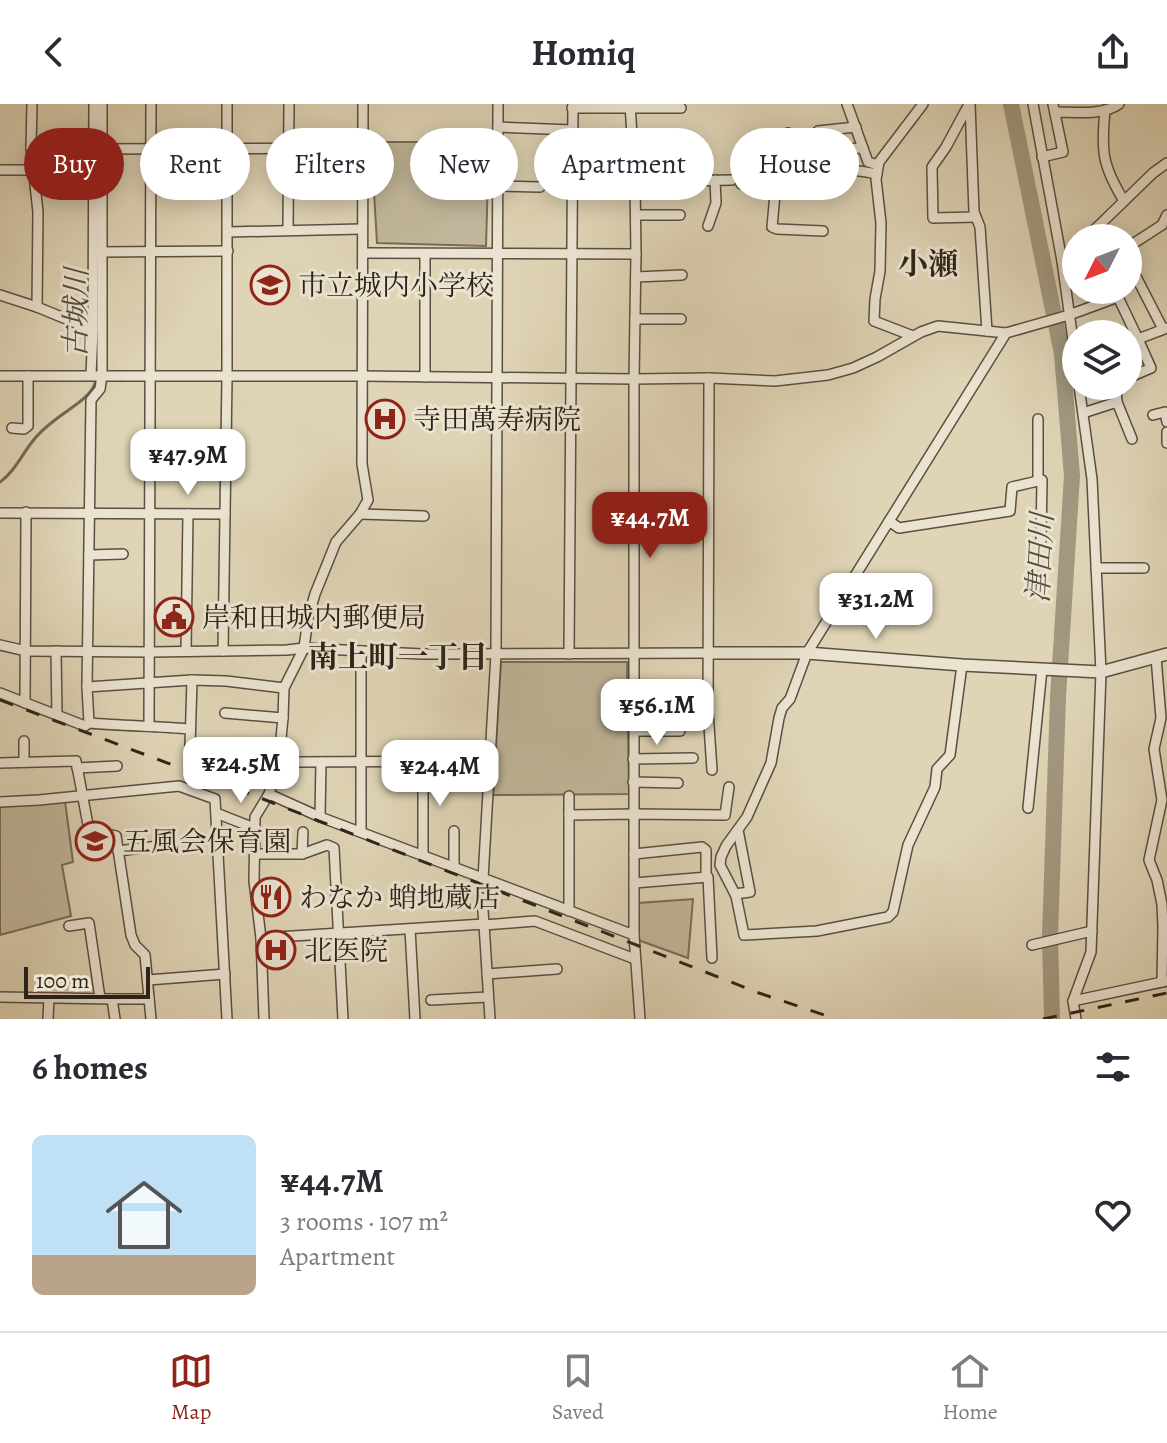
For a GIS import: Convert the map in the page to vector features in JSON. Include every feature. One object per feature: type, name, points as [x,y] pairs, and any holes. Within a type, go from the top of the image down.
[{"type":"street","points":[[31,128],[32,104]]},
{"type":"street","points":[[94,104],[95,128]]},
{"type":"street","points":[[99,128],[102,104]]},
{"type":"street","points":[[151,104],[151,128]]},
{"type":"street","points":[[227,104],[228,128]]},
{"type":"street","points":[[289,104],[289,128]]},
{"type":"street","points":[[363,104],[363,128]]},
{"type":"street","points":[[498,104],[498,127],[534,128]]},
{"type":"street","points":[[847,104],[868,162],[878,170]]},
{"type":"street","points":[[913,336],[874,321],[880,271],[878,170],[879,162],[923,104]]},
{"type":"street","points":[[970,104],[974,212],[980,227],[987,331]]},
{"type":"street","points":[[970,104],[932,167],[933,218],[976,217]]},
{"type":"street","points":[[1033,104],[1062,261]]},
{"type":"street","points":[[1042,157],[1063,152],[1054,108],[1094,112],[1112,109],[1119,104]]},
{"type":"street","points":[[572,128],[572,106],[681,108]]},
{"type":"street","points":[[630,107],[632,128]]},
{"type":"street","points":[[1105,110],[1103,155],[1124,201]]},
{"type":"street","points":[[856,127],[818,131],[821,150],[863,148]]},
{"type":"street","points":[[1100,224],[1167,163]]},
{"type":"street","points":[[859,169],[878,170]]},
{"type":"street","points":[[0,170],[24,170]]},
{"type":"street","points":[[708,226],[716,203],[715,180],[730,181]]},
{"type":"street","points":[[36,200],[37,307]]},
{"type":"street","points":[[96,200],[97,375]]},
{"type":"street","points":[[149,725],[150,200]]},
{"type":"street","points":[[223,651],[228,200]]},
{"type":"street","points":[[288,200],[288,229]]},
{"type":"street","points":[[264,1019],[261,938],[254,881],[255,817],[269,794],[280,755],[284,688],[304,648],[315,594],[336,542],[368,500],[362,464],[362,200]]},
{"type":"street","points":[[483,879],[496,654],[498,200]]},
{"type":"street","points":[[569,654],[571,200]]},
{"type":"street","points":[[636,200],[633,782],[634,935],[640,1019]]},
{"type":"street","points":[[774,200],[772,227],[823,231]]},
{"type":"street","points":[[636,215],[680,215]]},
{"type":"street","points":[[1142,238],[1162,225],[1167,215]]},
{"type":"street","points":[[228,232],[362,229]]},
{"type":"street","points":[[97,253],[228,251]]},
{"type":"street","points":[[89,723],[91,400],[100,389],[93,330],[97,253]]},
{"type":"street","points":[[363,253],[636,254]]},
{"type":"street","points":[[425,255],[425,377]]},
{"type":"street","points":[[636,277],[682,275]]},
{"type":"street","points":[[1142,286],[1165,328],[1142,337]]},
{"type":"street","points":[[0,295],[93,330]]},
{"type":"street","points":[[0,376],[709,378],[775,381],[828,375],[853,368],[938,326],[1006,333],[1118,297],[1129,320]]},
{"type":"street","points":[[1068,304],[1070,320]]},
{"type":"street","points":[[635,319],[681,319]]},
{"type":"street","points":[[962,665],[950,755],[937,769],[935,787],[908,845],[893,912],[888,917],[817,931],[744,935],[735,894],[720,865],[721,857],[747,817],[771,763],[782,708],[790,699],[807,653],[1006,333]]},
{"type":"street","points":[[1142,348],[1151,368],[1142,372]]},
{"type":"street","points":[[12,428],[24,429],[28,426],[28,376]]},
{"type":"street","points":[[709,378],[708,711],[712,770]]},
{"type":"street","points":[[1076,1019],[1073,1001],[1091,952],[1101,672],[1092,479],[1081,400]]},
{"type":"street","points":[[1083,413],[1117,402],[1132,439]]},
{"type":"street","points":[[1153,415],[1165,412],[1167,422]]},
{"type":"street","points":[[1038,419],[1043,480],[1041,541]]},
{"type":"street","points":[[1167,432],[1167,443]]},
{"type":"street","points":[[889,521],[899,528],[1010,511],[1012,487],[1043,480]]},
{"type":"street","points":[[25,703],[26,512]]},
{"type":"street","points":[[0,513],[225,514]]},
{"type":"street","points":[[186,651],[188,514]]},
{"type":"street","points":[[360,514],[424,516]]},
{"type":"street","points":[[634,518],[708,518]]},
{"type":"street","points":[[89,555],[123,554]]},
{"type":"street","points":[[1096,568],[1144,568]]},
{"type":"street","points":[[0,645],[26,651],[304,648],[422,654],[807,653],[1101,672],[1162,656],[1161,718],[1154,749],[1162,800],[1149,860],[1162,904],[1164,982],[1073,1001]]},
{"type":"street","points":[[56,651],[57,716]]},
{"type":"street","points":[[361,651],[361,831]]},
{"type":"street","points":[[1028,808],[1042,669]]},
{"type":"street","points":[[192,680],[190,746],[235,747],[280,755],[295,762],[489,761]]},
{"type":"street","points":[[87,687],[192,680],[284,688]]},
{"type":"street","points":[[0,693],[85,726],[89,723],[190,729]]},
{"type":"street","points":[[633,710],[685,708]]},
{"type":"street","points":[[225,713],[283,718]]},
{"type":"street","points":[[634,731],[680,731]]},
{"type":"street","points":[[24,741],[24,762]]},
{"type":"street","points":[[633,759],[693,758]]},
{"type":"street","points":[[0,763],[76,761],[89,830],[116,836],[131,935],[135,945],[145,955],[151,1019]]},
{"type":"street","points":[[423,761],[423,855]]},
{"type":"street","points":[[320,817],[321,762]]},
{"type":"street","points":[[77,768],[117,766]]},
{"type":"street","points":[[633,782],[678,783]]},
{"type":"street","points":[[0,802],[179,786],[215,799],[227,1019]]},
{"type":"street","points":[[569,815],[725,815],[729,787]]},
{"type":"street","points":[[269,794],[320,817],[634,935]]},
{"type":"street","points":[[569,796],[569,911]]},
{"type":"street","points":[[216,813],[254,828]]},
{"type":"street","points":[[735,894],[750,892],[738,830]]},
{"type":"street","points":[[454,831],[454,867]]},
{"type":"street","points":[[302,854],[303,832]]},
{"type":"street","points":[[255,854],[302,854],[327,845],[334,848],[343,1019]]},
{"type":"street","points":[[118,851],[158,846]]},
{"type":"street","points":[[634,854],[702,847],[706,850],[712,958]]},
{"type":"street","points":[[634,883],[706,877]]},
{"type":"street","points":[[482,898],[490,1019]]},
{"type":"street","points":[[261,938],[535,921],[635,959]]},
{"type":"street","points":[[69,926],[89,923],[100,998]]},
{"type":"street","points":[[410,929],[415,1019]]},
{"type":"street","points":[[1032,945],[1092,931]]},
{"type":"street","points":[[487,974],[557,969]]},
{"type":"street","points":[[148,980],[225,974]]},
{"type":"street","points":[[0,997],[149,999]]},
{"type":"street","points":[[431,1000],[488,997]]},
{"type":"street","points":[[48,1019],[49,998]]},
{"type":"street","points":[[112,999],[115,1019]]},
{"type":"shaded area","points":[[394,142],[410,142],[410,200],[487,200],[486,246],[377,243],[374,200],[394,200]]},
{"type":"shaded area","points":[[501,662],[627,662],[629,794],[493,795]]},
{"type":"shaded area","points":[[65,801],[73,862],[62,865],[71,916],[0,935],[0,805]]},
{"type":"shaded area","points":[[693,899],[688,958],[638,940],[638,903]]},
{"type":"waterway","name":"津田川","points":[[1011,104],[1062,354],[1072,476],[1058,697],[1050,936],[1052,1019]]},
{"type":"waterway","name":"古城川","points":[[97,340],[97,372]]},
{"type":"waterway","name":"古城川","points":[[0,482],[37,436],[85,397],[96,380]]},
{"type":"railway","points":[[0,700],[759,993],[836,1019]]},
{"type":"railway","points":[[1043,1019],[1167,993]]},
{"type":"place","name":"市立城内小学校","points":[[270,285]]},
{"type":"place","name":"寺田萬寿病院","points":[[385,419]]},
{"type":"place","name":"岸和田城内郵便局","points":[[174,617]]},
{"type":"place","name":"五風会保育園","points":[[95,841]]},
{"type":"place","name":"わなか 蛸地蔵店","points":[[271,897]]},
{"type":"place","name":"北医院","points":[[276,950]]},
{"type":"district","name":"小瀬","points":[[928,264]]},
{"type":"district","name":"南上町一丁目","points":[[398,657]]}]
